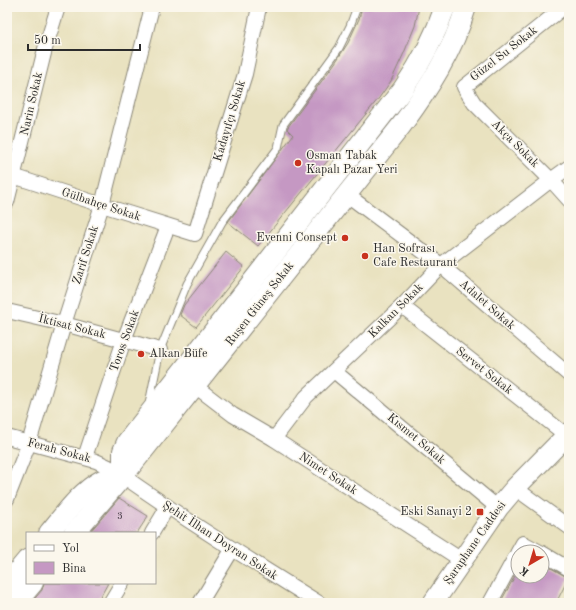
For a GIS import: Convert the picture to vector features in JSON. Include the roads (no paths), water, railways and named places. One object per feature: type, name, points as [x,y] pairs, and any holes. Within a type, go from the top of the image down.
[{"type":"street","name":"Narin Sokak","points":[[7,202],[11,175],[45,49],[58,7]]},
{"type":"street","name":"Zarif Sokak","points":[[7,499],[29,443],[64,324],[102,205],[152,7]]},
{"type":"street","name":"Kadayıfçı Sokak","points":[[195,234],[245,74],[259,7]]},
{"type":"street","name":"Ruşen Güneş Sokak","points":[[116,472],[127,442],[147,415],[388,108],[414,72],[431,42],[445,7]]},
{"type":"street","name":"Ruşen Güneş Sokak","points":[[75,532],[116,472],[195,386],[401,126],[427,91],[444,61],[463,18],[466,7]]},
{"type":"street","name":"Güzel Su Sokak","points":[[464,86],[564,7]]},
{"type":"street","name":"Akça Sokak","points":[[464,86],[474,103],[569,200]]},
{"type":"street","name":"Kalkan Sokak","points":[[274,439],[306,397],[402,306],[441,265],[569,167]]},
{"type":"street","name":"Gülbahçe Sokak","points":[[11,175],[195,234]]},
{"type":"street","points":[[330,182],[346,194]]},
{"type":"street","name":"Adalet Sokak","points":[[346,194],[441,265],[569,375]]},
{"type":"street","name":"Toros Sokak","points":[[85,457],[124,340],[168,226]]},
{"type":"street","name":"Servet Sokak","points":[[402,306],[568,434]]},
{"type":"street","name":"İktisat Sokak","points":[[7,311],[64,324],[160,350]]},
{"type":"street","name":"Kısmet Sokak","points":[[334,371],[498,508]]},
{"type":"street","name":"Nimet Sokak","points":[[195,386],[233,415],[274,439],[463,561]]},
{"type":"street","name":"Şaraphane Caddesi","points":[[433,603],[463,561],[489,519],[515,488],[568,434]]},
{"type":"street","name":"Ferah Sokak","points":[[7,436],[85,457],[116,472]]},
{"type":"street","points":[[51,532],[80,497],[102,480],[113,477],[116,472]]},
{"type":"street","name":"Şehit İlhan Doyran Sokak","points":[[116,472],[167,508],[232,550],[319,603]]},
{"type":"street","points":[[515,488],[569,527]]},
{"type":"street","points":[[153,532],[167,508]]},
{"type":"street","points":[[200,603],[232,550]]},
{"type":"street","points":[[550,558],[569,569]]},
{"type":"street","points":[[7,584],[26,561]]},
{"type":"street","points":[[490,603],[510,567]]},
{"type":"street","points":[[16,603],[32,584]]},
{"type":"street","points":[[110,603],[121,584]]},
{"type":"lane","points":[[147,415],[160,350],[187,284],[222,222],[278,148],[283,125],[339,48],[350,26],[357,7]]},
{"type":"place","name":"Osman Tabak Kapalı Pazar Yeri","points":[[298,163]]},
{"type":"place","name":"Evenni Consept","points":[[345,238]]},
{"type":"place","name":"Han Sofrası Cafe Restaurant","points":[[365,256]]},
{"type":"place","name":"Alkan Büfe","points":[[141,354]]},
{"type":"place","name":"Eski Sanayi 2","points":[[480,512]]}]
